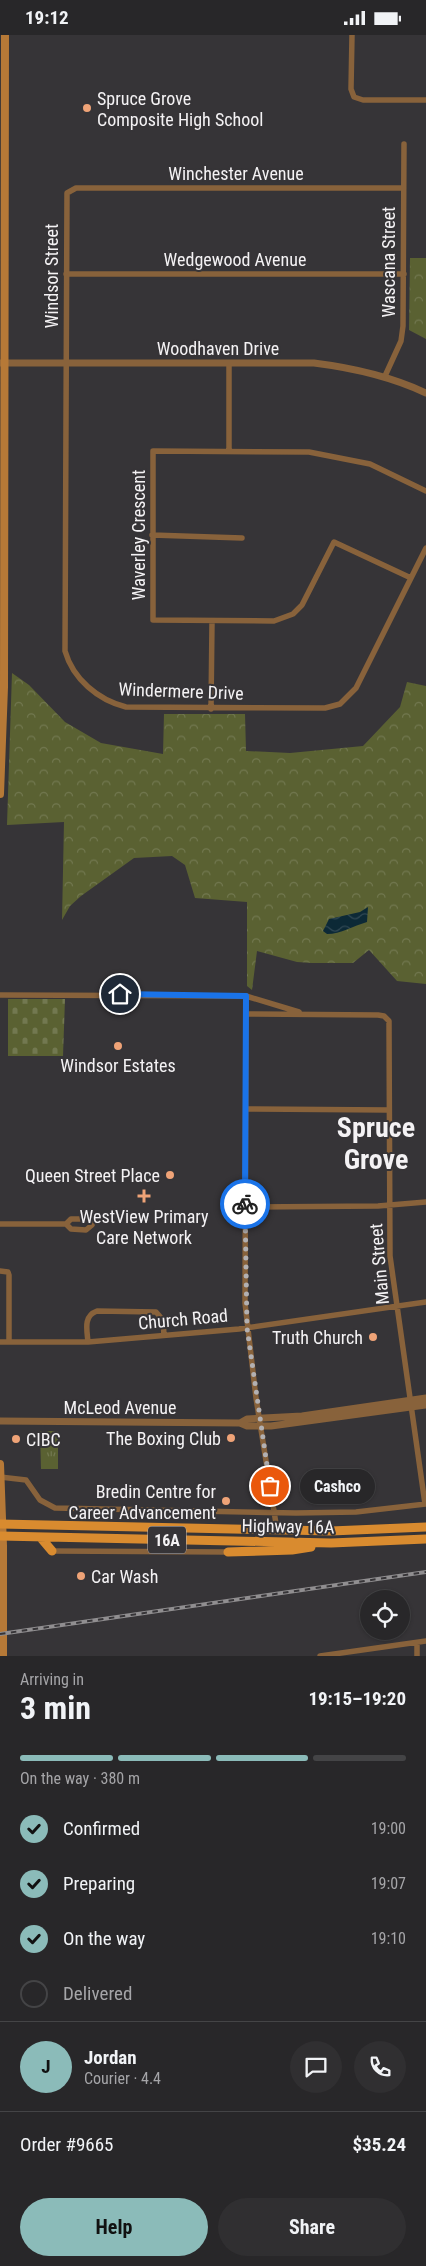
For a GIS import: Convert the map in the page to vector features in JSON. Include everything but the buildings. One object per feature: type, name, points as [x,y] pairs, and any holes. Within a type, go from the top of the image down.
[{"type":"main road","points":[[0,794],[4,687],[2,599],[5,35]]},
{"type":"main road","points":[[0,1464],[3,1656]]},
{"type":"main road","name":"Highway 16A","points":[[1,1524],[375,1531],[426,1527]]},
{"type":"main road","name":"Highway 16A","points":[[1,1536],[331,1543],[426,1539]]},
{"type":"main road","points":[[41,1538],[52,1551]]},
{"type":"main road","points":[[228,1552],[292,1550],[331,1543]]},
{"type":"street","points":[[352,35],[351,89],[354,97],[363,100],[426,100]]},
{"type":"street","name":"Wascana Street","points":[[385,376],[397,351],[403,331],[404,144]]},
{"type":"street","name":"Winchester Avenue","points":[[70,191],[76,188],[403,188]]},
{"type":"street","name":"Windsor Street","points":[[66,363],[66,199],[70,191]]},
{"type":"street","name":"Wedgewood Avenue","points":[[66,274],[404,274]]},
{"type":"street","name":"Woodhaven Drive","points":[[3,363],[314,363],[357,369],[385,376],[426,393]]},
{"type":"street","name":"Windermere Drive","points":[[66,363],[65,641],[68,663],[79,679],[108,703],[126,707],[211,709],[325,708],[340,704],[356,688],[426,548]]},
{"type":"street","points":[[229,363],[229,450]]},
{"type":"street","name":"Waverley Crescent","points":[[412,578],[334,542],[302,605],[293,614],[274,621],[212,622],[153,620],[153,451],[309,452],[348,458],[370,464],[426,491]]},
{"type":"street","points":[[152,535],[242,538]]},
{"type":"street","points":[[211,709],[212,622]]},
{"type":"street","points":[[0,995],[246,996],[304,1014]]},
{"type":"street","points":[[246,996],[245,1207],[247,1328],[277,1530]]},
{"type":"street","points":[[246,1014],[304,1014]]},
{"type":"street","name":"Main Street","points":[[304,1014],[378,1015],[384,1016],[389,1021],[390,1256],[426,1504]]},
{"type":"street","points":[[246,1109],[389,1110]]},
{"type":"street","points":[[245,1207],[389,1205],[426,1202]]},
{"type":"street","points":[[0,1224],[66,1224]]},
{"type":"street","points":[[0,1271],[8,1272],[9,1275],[9,1342]]},
{"type":"street","name":"Church Road","points":[[0,1342],[88,1342],[247,1328],[426,1302]]},
{"type":"street","points":[[88,1342],[86,1321],[90,1315],[97,1311],[156,1311],[163,1320],[164,1335]]},
{"type":"street","name":"McLeod Avenue","points":[[0,1421],[240,1423],[247,1426],[260,1423],[298,1424],[411,1404],[426,1398]]},
{"type":"street","name":"McLeod Avenue","points":[[411,1404],[426,1405]]},
{"type":"street","points":[[0,1477],[20,1477],[26,1480],[43,1503],[55,1507],[274,1513],[356,1512],[426,1504]]},
{"type":"street","points":[[52,1551],[228,1552]]},
{"type":"street","points":[[320,1656],[426,1641]]},
{"type":"street","points":[[416,1643],[416,1656]]},
{"type":"green space","points":[[410,258],[426,258],[426,339],[409,330]]},
{"type":"green space","points":[[12,673],[29,685],[65,722],[101,743],[163,754],[164,714],[245,714],[246,751],[290,753],[363,746],[400,707],[407,682],[426,686],[426,984],[397,981],[369,950],[353,963],[297,962],[257,951],[252,990],[247,986],[247,902],[195,898],[185,865],[172,856],[134,858],[81,896],[70,906],[62,920],[64,822],[7,825]]},
{"type":"green space","points":[[8,999],[65,999],[63,1056],[8,1056]]},
{"type":"green space","points":[[40,1431],[58,1431],[58,1469],[41,1469]]},
{"type":"water","points":[[368,907],[367,922],[337,933],[327,934],[323,931],[329,919],[360,912]]},
{"type":"railway","points":[[0,1634],[426,1572]]},
{"type":"way so far","points":[[245,1204],[245,1303],[247,1328],[270,1486]]},
{"type":"place","name":"Spruce Grove Composite High School","points":[[87,108]]},
{"type":"place","name":"Windsor Estates","points":[[118,1046]]},
{"type":"place","name":"Queen Street Place","points":[[170,1175]]},
{"type":"place","name":"WestView Primary Care Network","points":[[144,1196]]},
{"type":"place","name":"Truth Church","points":[[373,1337]]},
{"type":"place","name":"The Boxing Club","points":[[231,1438]]},
{"type":"place","name":"CIBC","points":[[16,1439]]},
{"type":"place","name":"Cashco","points":[[270,1486]]},
{"type":"place","name":"Bredin Centre for Career Advancement","points":[[226,1501]]},
{"type":"place","name":"Car Wash","points":[[81,1576]]},
{"type":"district","name":"Spruce Grove","points":[[376,1143]]},
{"type":"route","points":[[120,994],[246,996],[245,1204]]}]
